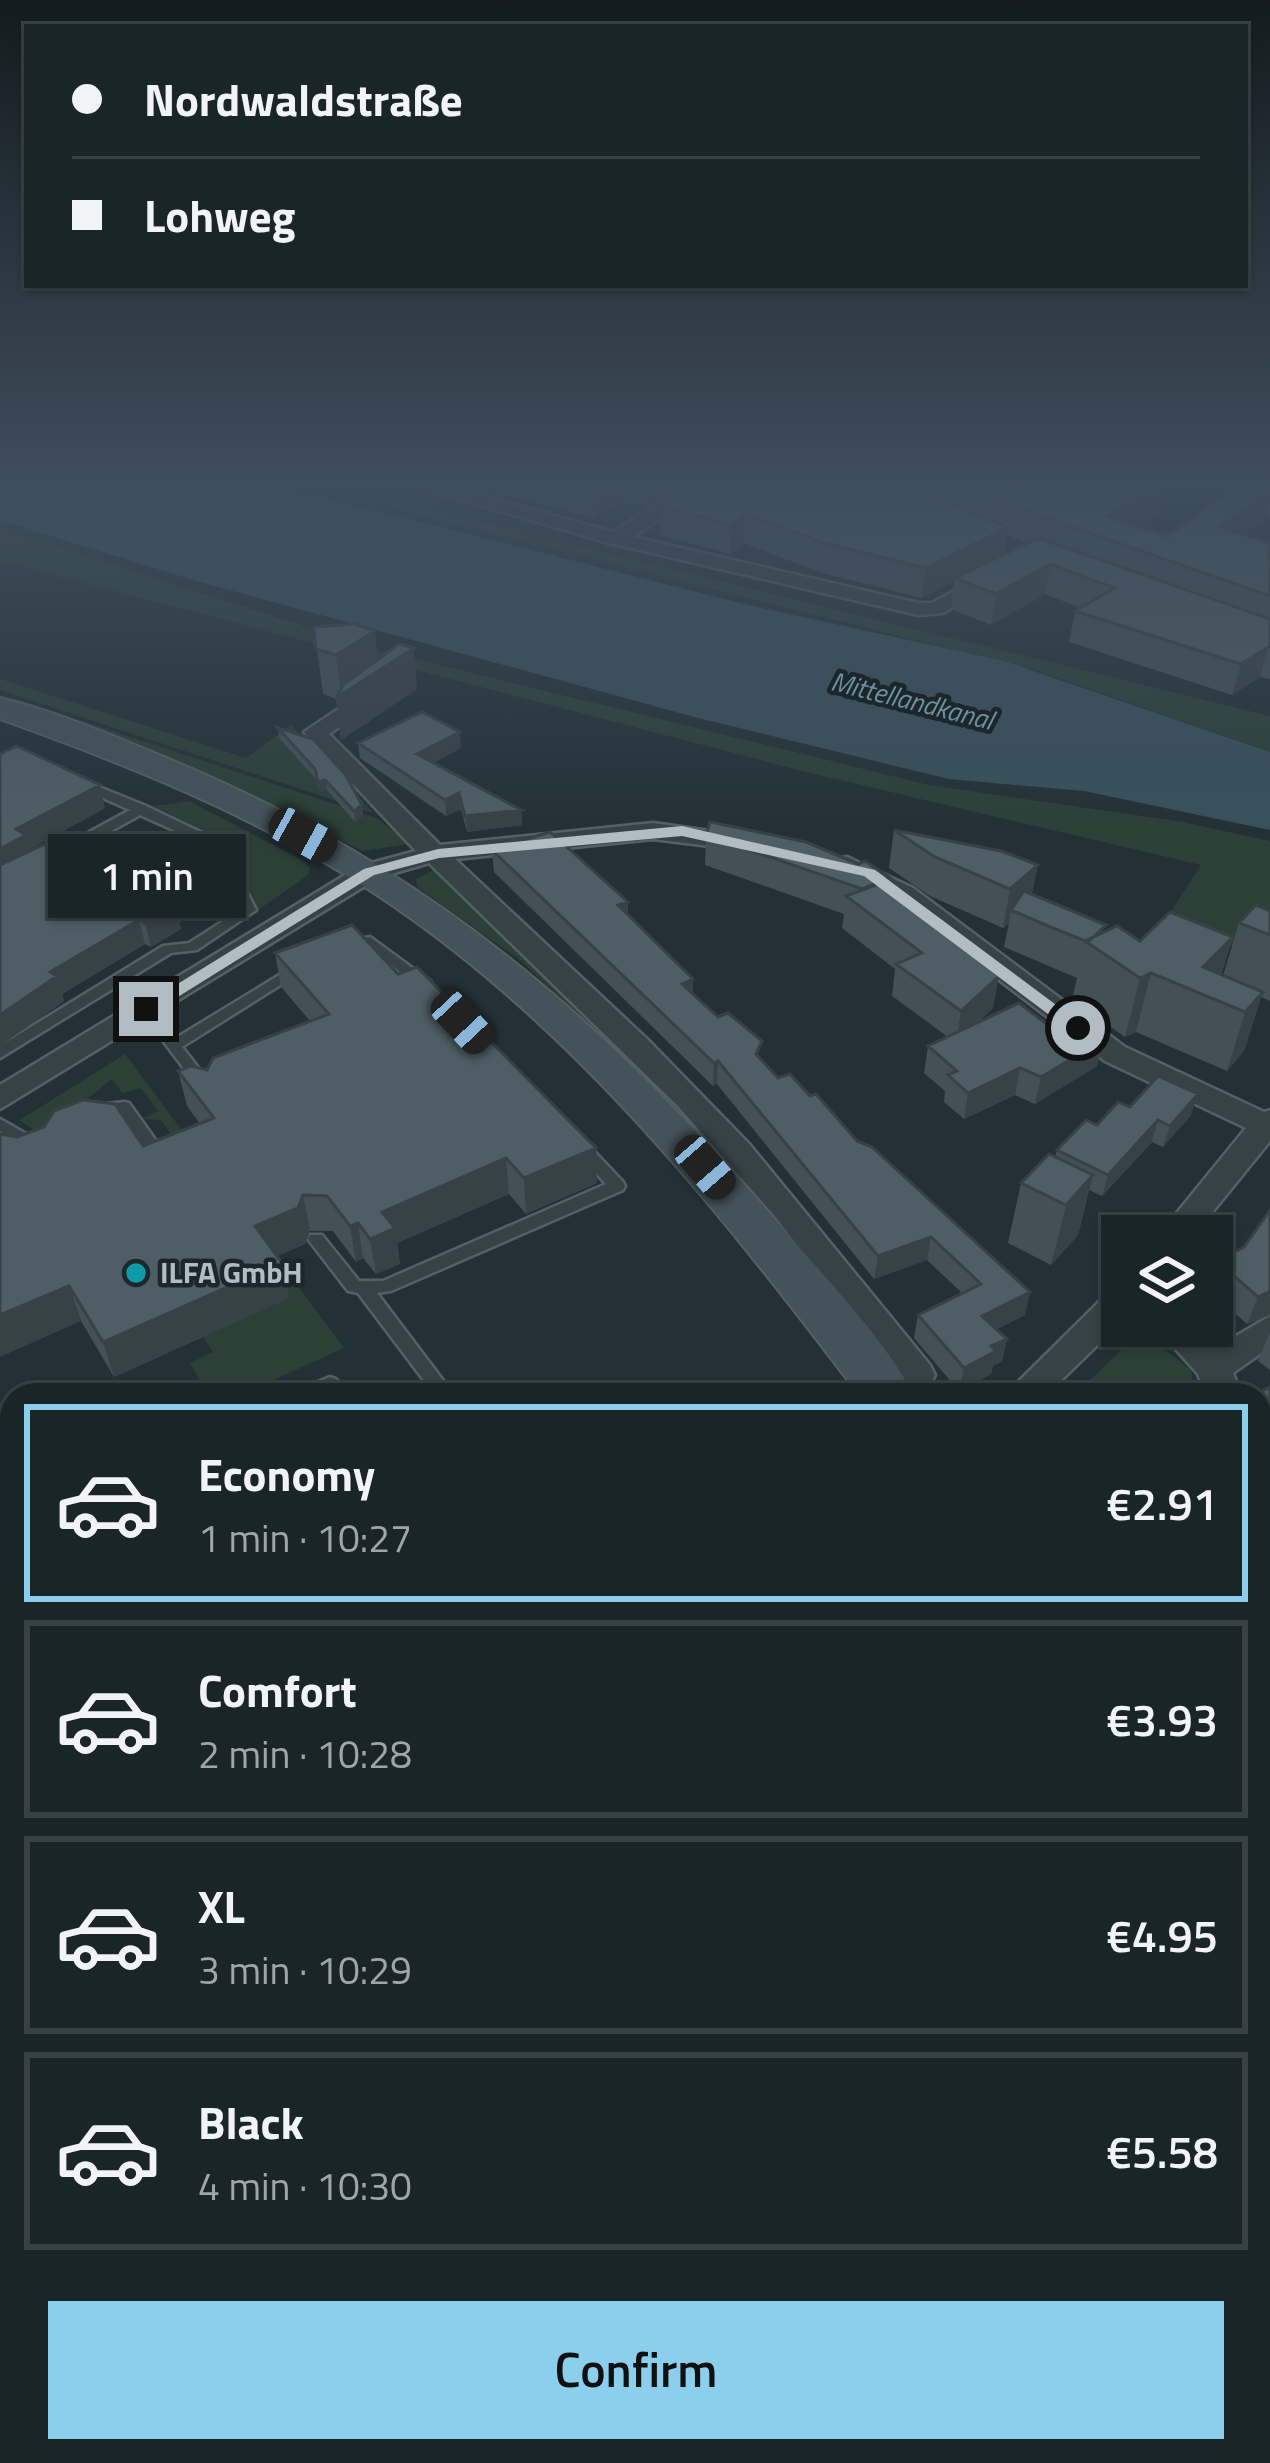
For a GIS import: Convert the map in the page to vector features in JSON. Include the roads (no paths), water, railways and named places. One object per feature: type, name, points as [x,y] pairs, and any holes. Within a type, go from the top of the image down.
[{"type":"main road","points":[[0,707],[192,782],[369,872],[526,987],[604,1061],[901,1383]]},
{"type":"street","points":[[882,600],[926,610],[946,600]]},
{"type":"street","points":[[391,681],[316,732],[404,828],[438,854],[739,1153],[902,1383]]},
{"type":"street","points":[[0,1099],[369,872],[438,854],[682,831],[801,854],[886,882],[1138,1067],[1268,1123],[1192,1215]]},
{"type":"street","points":[[1042,1383],[1101,1322]]},
{"type":"street","points":[[1189,1347],[1218,1382],[1270,1329]]},
{"type":"lane","points":[[0,1053],[168,950],[192,947],[249,910],[216,845],[61,775]]},
{"type":"lane","points":[[32,869],[142,809]]},
{"type":"lane","points":[[176,1044],[322,954],[370,941],[446,1005]]},
{"type":"lane","points":[[192,947],[222,964]]},
{"type":"lane","points":[[146,1009],[176,1044],[210,1097]]},
{"type":"lane","points":[[88,1118],[104,1107],[124,1107],[155,1152]]},
{"type":"lane","points":[[0,1124],[41,1150],[56,1139]]},
{"type":"lane","points":[[316,1239],[354,1287],[385,1286],[617,1186],[571,1137]]},
{"type":"lane","points":[[364,1289],[436,1383]]},
{"type":"water","name":"Mittellandkanal","points":[[266,600],[728,600],[1004,661],[1270,752],[1270,830],[1084,791],[949,779],[698,718]]},
{"type":"place","name":"ILFA GmbH","points":[[136,1273]]}]
